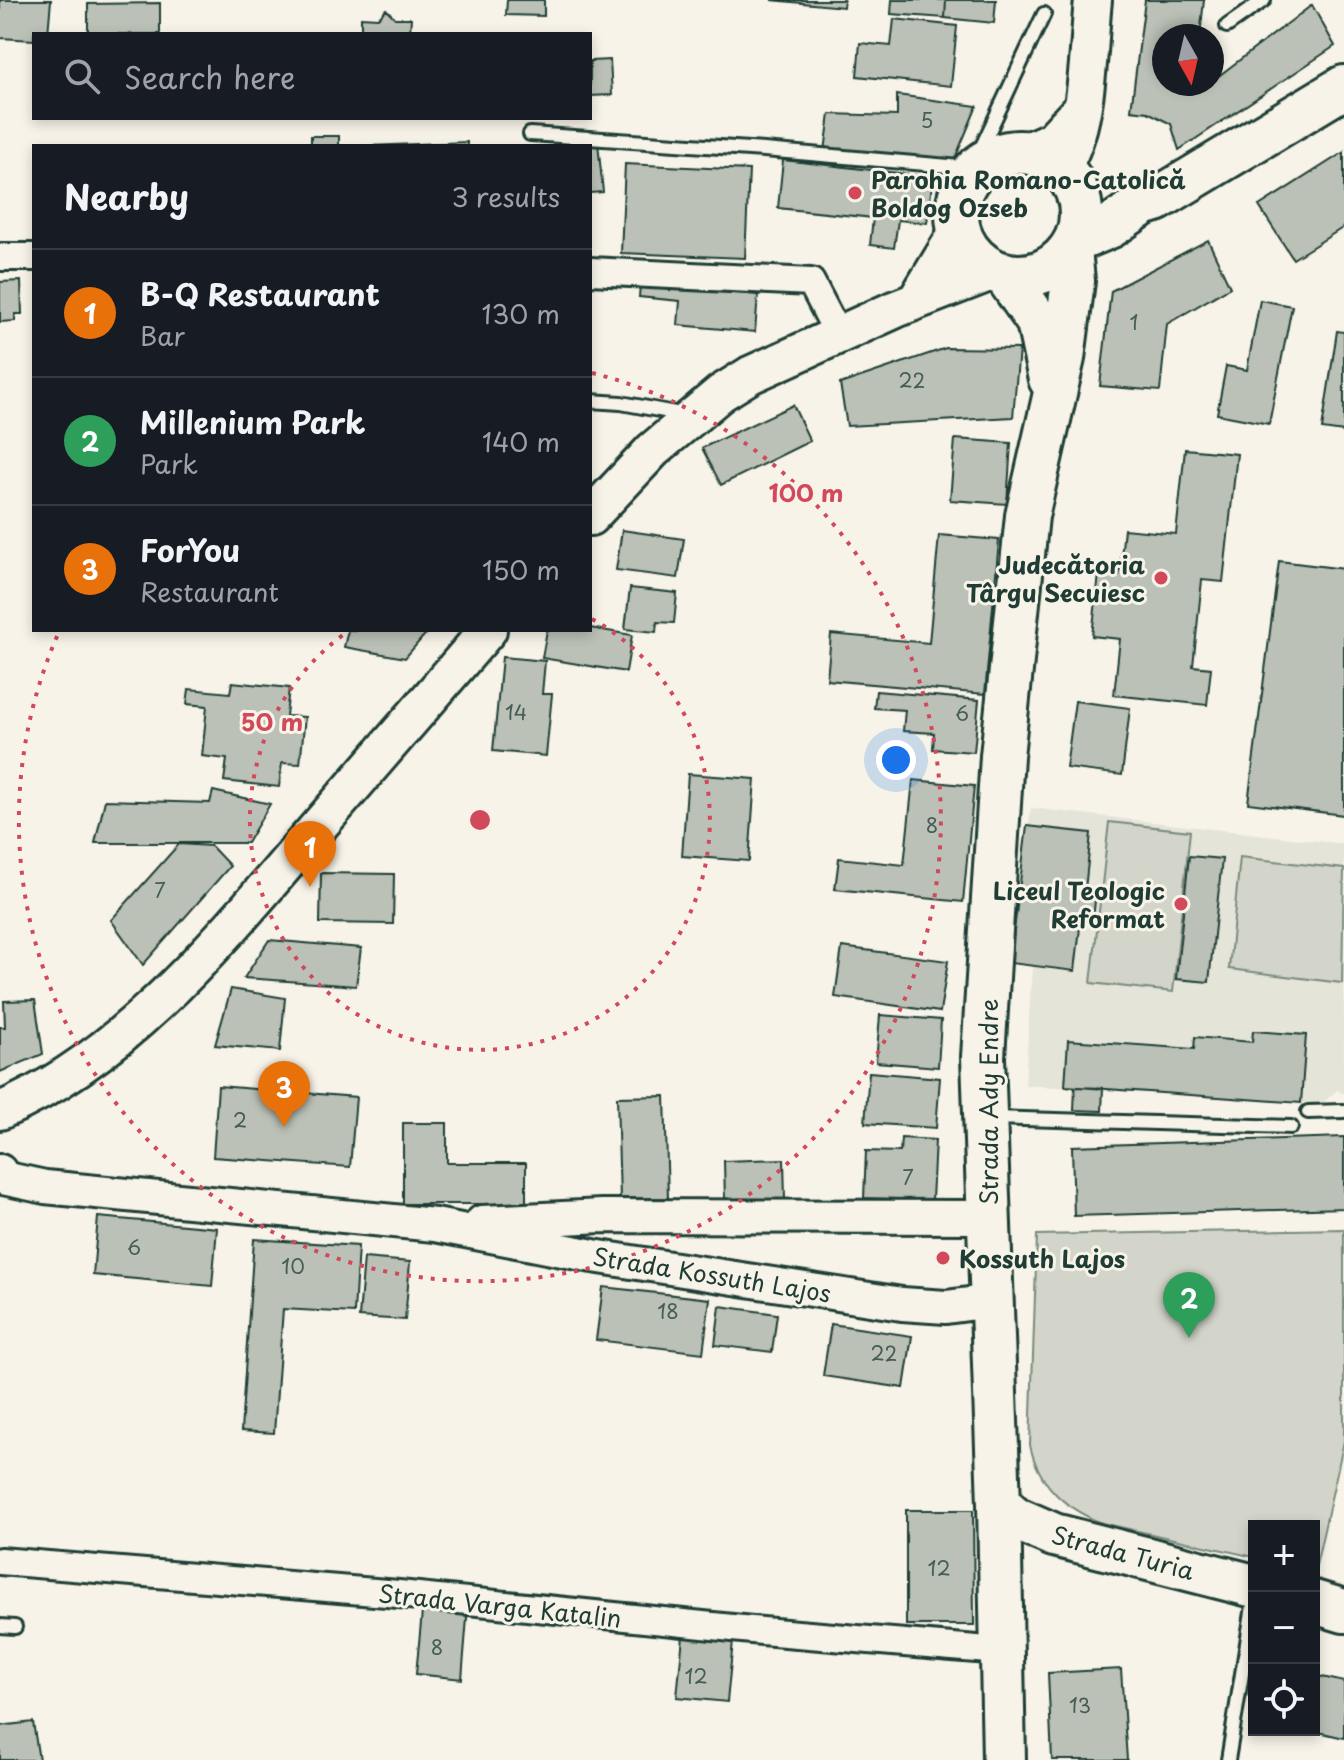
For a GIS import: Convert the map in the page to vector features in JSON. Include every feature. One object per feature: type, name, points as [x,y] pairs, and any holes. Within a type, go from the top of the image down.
[{"type":"main road","points":[[1053,168],[1071,153],[1081,109],[1093,0]]},
{"type":"main road","points":[[592,515],[653,450],[691,416],[750,375],[916,301],[1000,273],[1031,275],[1048,269],[1073,245],[1111,226],[1143,204],[1156,200],[1344,87]]},
{"type":"main road","points":[[916,301],[972,174],[987,161],[1005,153],[1053,168],[1108,196],[1143,204]]},
{"type":"main road","points":[[1053,168],[1080,202],[1081,222],[1073,245]]},
{"type":"main road","points":[[964,196],[967,248],[979,262],[1000,273]]},
{"type":"main road","name":"Strada Ady Endre","points":[[1004,1760],[999,1504],[983,1057],[1002,756],[1027,516],[1063,358],[1073,281],[1073,245]]},
{"type":"main road","name":"Strada Ady Endre","points":[[1000,273],[1038,322],[1048,357],[1052,400]]},
{"type":"main road","points":[[0,1111],[33,1097],[118,1040],[235,924],[486,632]]},
{"type":"main road","name":"Strada Turia","points":[[999,1504],[1015,1518],[1054,1535],[1248,1584]]},
{"type":"main road","points":[[1320,1604],[1344,1611]]},
{"type":"street","points":[[0,257],[32,257]]},
{"type":"street","points":[[592,271],[811,282],[839,336]]},
{"type":"street","name":"Strada Kossuth Lajos","points":[[0,1171],[3,1178],[45,1187],[435,1225],[593,1256],[902,1304],[946,1307],[991,1301]]},
{"type":"street","name":"Strada Kossuth Lajos","points":[[435,1225],[602,1216],[989,1217]]},
{"type":"street","name":"Strada Varga Katalin","points":[[0,1561],[399,1594],[762,1631],[1000,1651]]},
{"type":"lane","points":[[1227,26],[1264,0]]},
{"type":"lane","points":[[530,134],[764,150],[964,196],[1044,14]]},
{"type":"lane","points":[[592,401],[621,403],[691,416]]},
{"type":"lane","points":[[1333,1098],[1344,1110]]},
{"type":"lane","points":[[1308,1112],[1344,1110]]},
{"type":"lane","points":[[984,1118],[1291,1127]]},
{"type":"lane","points":[[0,1626],[15,1627]]},
{"type":"lane","points":[[1228,1760],[1248,1637]]},
{"type":"shaded area","name":"Liceul Teologic Reformat","points":[[1031,808],[1344,844],[1344,1094],[1337,1090],[1323,1103],[1301,1103],[1025,1085],[1032,967],[1010,963]]},
{"type":"shaded area","points":[[1109,822],[1190,831],[1173,992],[1091,983]]},
{"type":"shaded area","points":[[1240,857],[1344,869],[1342,983],[1229,969]]},
{"type":"shaded area","points":[[1344,1229],[1344,1441],[1320,1548],[1320,1520],[1248,1520],[1248,1556],[1102,1523],[1077,1510],[1056,1493],[1040,1472],[1030,1445],[1037,1235]]},
{"type":"building","points":[[0,0],[51,0],[48,32],[32,32],[32,40],[0,38]]},
{"type":"building","points":[[507,0],[544,0],[544,16],[506,15]]},
{"type":"building","points":[[771,0],[844,0],[843,7]]},
{"type":"building","points":[[892,0],[946,0],[945,18],[891,14]]},
{"type":"building","points":[[946,0],[996,0],[994,23],[945,18]]},
{"type":"building","points":[[1145,0],[1204,0],[1201,24],[1152,24],[1152,96],[1224,96],[1224,72],[1312,5],[1335,46],[1179,150],[1171,124],[1148,112],[1131,110]]},
{"type":"building","points":[[160,3],[160,32],[88,32],[88,4]]},
{"type":"building","points":[[386,9],[395,18],[411,18],[410,32],[361,32],[361,17],[378,18]]},
{"type":"building","points":[[894,19],[957,26],[951,86],[857,76],[860,43],[891,46]]},
{"type":"building","points":[[610,60],[612,95],[592,96],[592,61]]},
{"type":"building","points":[[897,95],[977,106],[954,161],[825,151],[830,114],[897,116]]},
{"type":"building","points":[[311,136],[339,136],[339,144],[311,144]]},
{"type":"building","points":[[467,142],[467,144],[417,144]]},
{"type":"building","points":[[598,143],[603,192],[592,193],[592,144],[589,144]]},
{"type":"building","points":[[1344,152],[1344,227],[1293,259],[1259,206]]},
{"type":"building","name":"Parohia Romano-Catolică Boldog Ozseb","points":[[783,160],[933,177],[927,223],[898,220],[894,248],[870,245],[873,218],[778,208]]},
{"type":"building","points":[[625,164],[749,170],[745,258],[621,253]]},
{"type":"building","points":[[1208,240],[1230,287],[1167,324],[1160,391],[1100,386],[1111,291]]},
{"type":"building","points":[[21,281],[22,314],[15,314],[15,321],[0,322],[0,282]]},
{"type":"building","points":[[640,284],[758,295],[755,332],[678,325],[680,301],[639,297]]},
{"type":"building","points":[[1260,300],[1292,306],[1269,424],[1217,414],[1226,366],[1247,370]]},
{"type":"building","points":[[1337,331],[1344,332],[1344,432],[1322,429]]},
{"type":"building","points":[[946,348],[1019,349],[1013,417],[847,426],[840,384]]},
{"type":"building","points":[[793,405],[810,441],[721,485],[702,448]]},
{"type":"building","points":[[955,439],[1011,443],[1007,504],[950,500]]},
{"type":"building","name":"Judecătoria Târgu Secuiesc","points":[[1185,449],[1237,454],[1223,582],[1202,580],[1193,666],[1211,668],[1207,705],[1114,695],[1120,639],[1092,636],[1099,574],[1119,576],[1124,529],[1176,534]]},
{"type":"building","points":[[622,530],[684,539],[678,578],[616,570]]},
{"type":"building","points":[[939,535],[999,540],[985,694],[827,680],[831,634],[929,643]]},
{"type":"building","points":[[1279,561],[1344,569],[1344,815],[1248,803]]},
{"type":"building","points":[[630,588],[677,593],[674,623],[657,622],[656,632],[625,629]]},
{"type":"building","points":[[592,628],[632,635],[626,672],[542,658],[547,632],[592,632]]},
{"type":"building","points":[[348,632],[427,632],[405,658],[344,647]]},
{"type":"building","points":[[502,657],[545,661],[542,694],[552,694],[546,756],[493,751]]},
{"type":"building","points":[[232,682],[289,688],[286,716],[305,717],[300,764],[282,763],[279,787],[224,781],[227,759],[202,756],[207,706],[187,704],[189,689],[230,693]]},
{"type":"building","points":[[876,691],[979,700],[974,752],[933,749],[934,733],[903,731],[905,710],[874,708]]},
{"type":"building","points":[[1075,701],[1130,708],[1122,775],[1066,768]]},
{"type":"building","points":[[688,774],[755,779],[749,861],[682,856]]},
{"type":"building","points":[[913,780],[974,786],[963,902],[835,889],[839,858],[904,865]]},
{"type":"building","points":[[213,791],[270,804],[247,843],[95,843],[105,800],[210,803]]},
{"type":"building","points":[[1027,826],[1091,833],[1085,890],[1096,891],[1093,920],[1081,919],[1075,971],[1010,963]]},
{"type":"building","points":[[179,844],[211,846],[230,866],[143,965],[111,920]]},
{"type":"building","points":[[1189,856],[1222,859],[1209,982],[1176,979]]},
{"type":"building","points":[[321,873],[394,874],[393,924],[320,923]]},
{"type":"building","points":[[269,940],[361,948],[356,986],[244,978]]},
{"type":"building","points":[[842,947],[948,961],[940,1012],[835,997]]},
{"type":"building","points":[[231,989],[285,998],[280,1051],[215,1045]]},
{"type":"building","points":[[35,1000],[43,1054],[0,1072],[0,1027],[5,1027],[4,1001]]},
{"type":"building","points":[[880,1015],[941,1020],[938,1067],[876,1062]]},
{"type":"building","points":[[1253,1031],[1306,1035],[1301,1103],[1065,1086],[1068,1040],[1194,1049],[1195,1037],[1252,1042]]},
{"type":"building","points":[[869,1072],[940,1078],[936,1128],[865,1123]]},
{"type":"building","points":[[218,1086],[356,1097],[350,1167],[213,1157]]},
{"type":"building","points":[[1075,1087],[1103,1088],[1102,1111],[1074,1110]]},
{"type":"building","points":[[665,1096],[668,1198],[620,1199],[617,1097]]},
{"type":"building","points":[[403,1123],[447,1123],[447,1163],[526,1163],[526,1204],[403,1204]]},
{"type":"building","points":[[1344,1137],[1344,1208],[1074,1216],[1072,1146]]},
{"type":"building","points":[[901,1138],[935,1140],[932,1200],[864,1198],[866,1151],[900,1152]]},
{"type":"building","points":[[784,1159],[785,1199],[725,1201],[724,1161]]},
{"type":"building","points":[[98,1217],[217,1228],[212,1286],[93,1275]]},
{"type":"building","points":[[254,1239],[358,1246],[354,1313],[283,1309],[274,1433],[241,1431]]},
{"type":"building","points":[[364,1258],[410,1262],[405,1320],[359,1317]]},
{"type":"building","points":[[603,1287],[710,1299],[703,1353],[596,1340]]},
{"type":"building","points":[[720,1306],[777,1314],[772,1352],[715,1345]]},
{"type":"building","points":[[831,1324],[912,1336],[904,1388],[823,1376]]},
{"type":"building","points":[[906,1510],[973,1510],[974,1625],[906,1625]]},
{"type":"building","points":[[423,1602],[468,1606],[462,1679],[416,1674]]},
{"type":"building","points":[[683,1636],[733,1641],[727,1702],[677,1697]]},
{"type":"building","points":[[1121,1669],[1127,1760],[1052,1760],[1048,1673]]},
{"type":"building","points":[[1320,1676],[1344,1682],[1344,1738],[1320,1732]]},
{"type":"building","points":[[33,1722],[39,1760],[0,1760],[0,1726]]},
{"type":"place","name":"Parohia Romano-Catolică Boldog Ozseb","points":[[855,193]]},
{"type":"place","name":"Judecătoria Târgu Secuiesc","points":[[1161,578]]},
{"type":"place","name":"B-Q Restaurant","points":[[310,887]]},
{"type":"place","name":"Liceul Teologic Reformat","points":[[1181,904]]},
{"type":"place","name":"ForYou","points":[[284,1127]]},
{"type":"place","name":"Kossuth Lajos","points":[[943,1258]]},
{"type":"place","name":"Millenium Park","points":[[1189,1338]]}]
